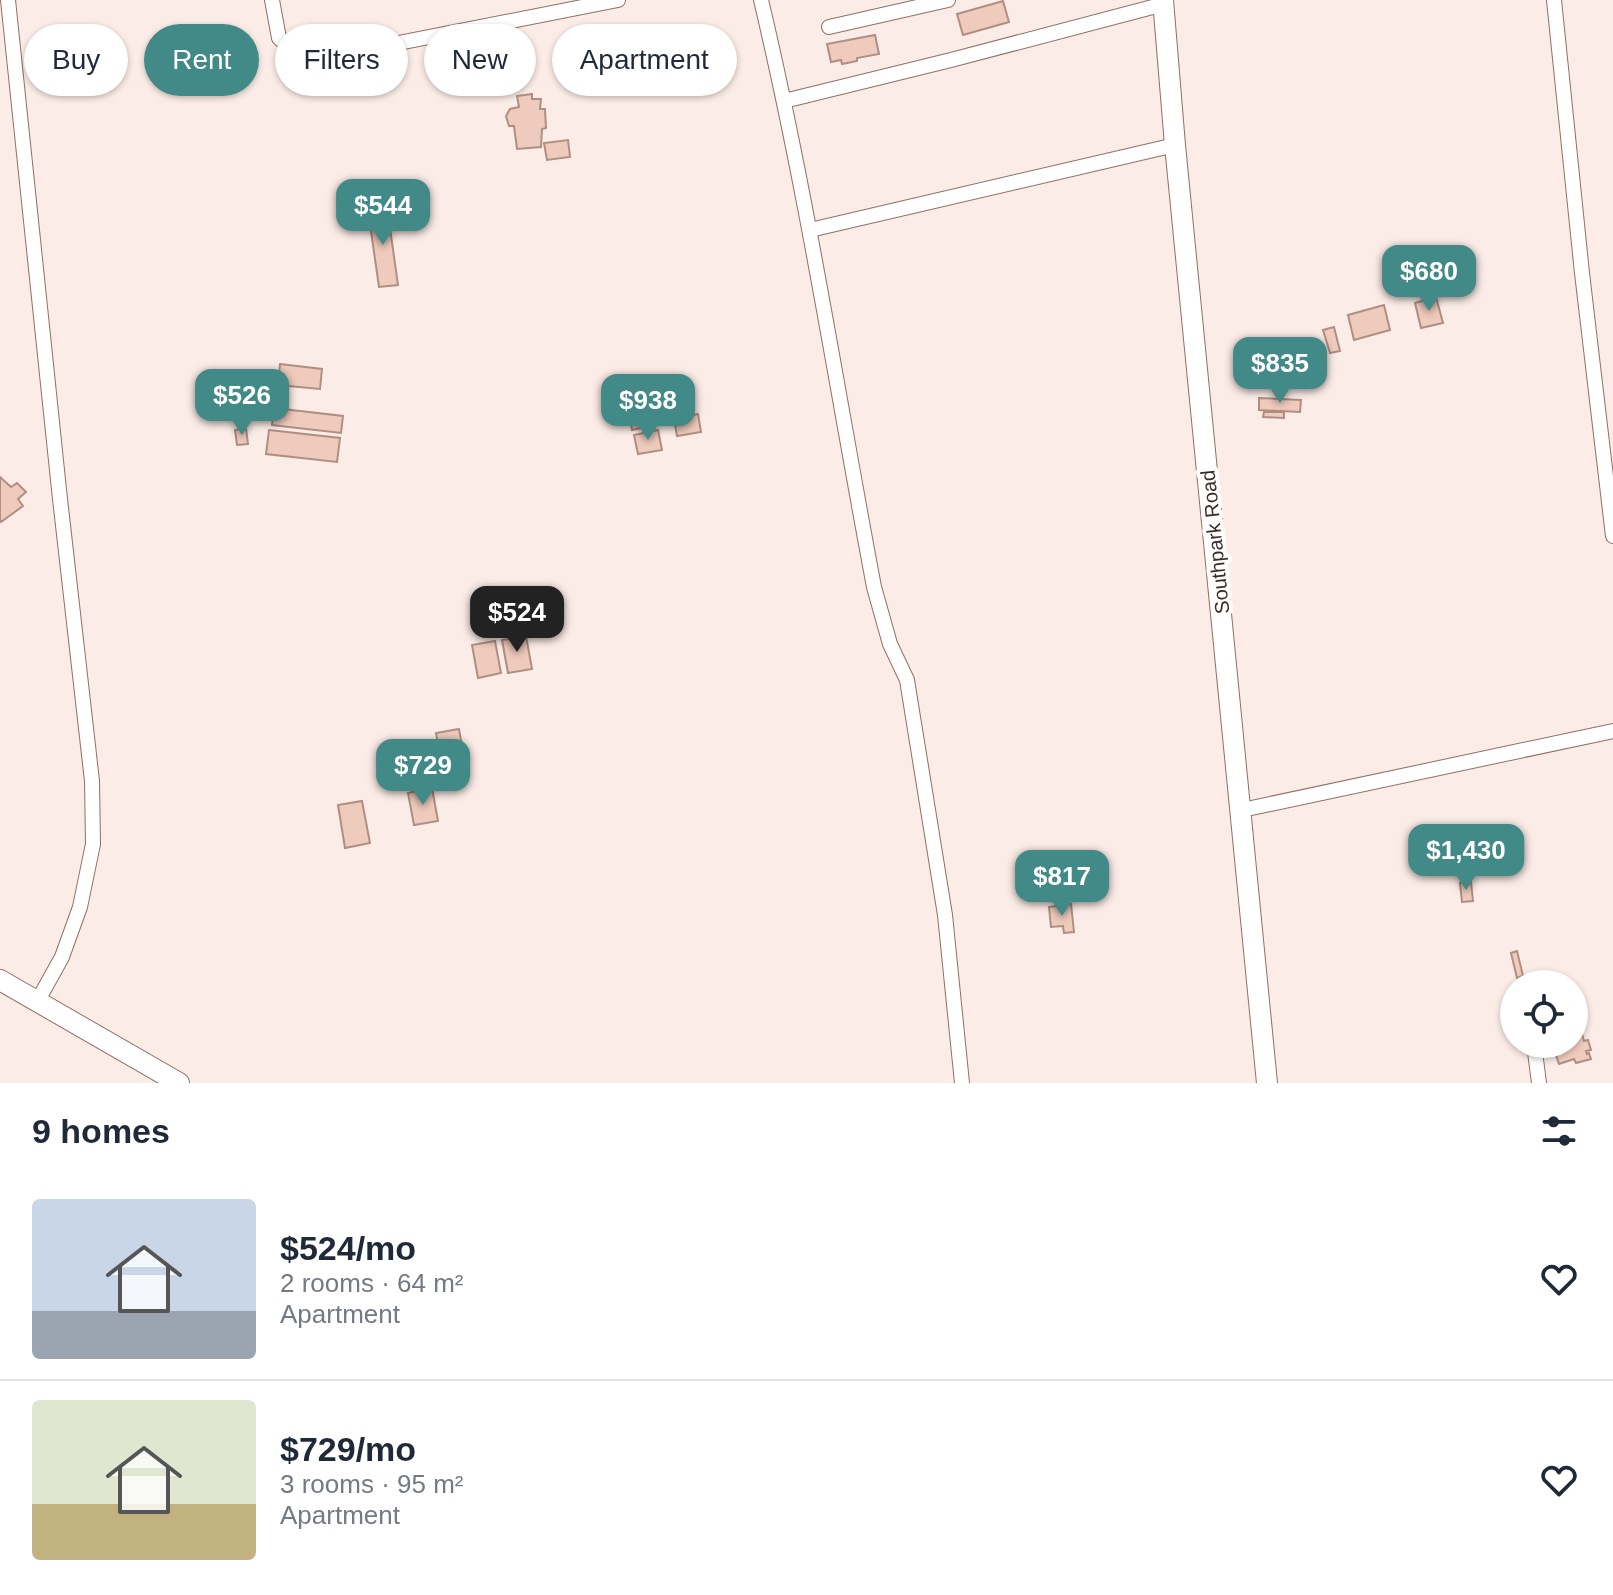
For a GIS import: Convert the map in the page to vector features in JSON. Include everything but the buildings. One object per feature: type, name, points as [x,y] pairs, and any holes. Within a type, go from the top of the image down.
[{"type":"street","points":[[8,0],[92,781],[93,844],[80,907],[62,957],[37,1002]]},
{"type":"street","points":[[272,0],[279,38],[295,52],[322,58],[618,0]]},
{"type":"street","points":[[761,0],[810,230],[874,587],[890,644],[907,680],[945,915],[962,1083]]},
{"type":"street","points":[[829,27],[948,0]]},
{"type":"street","points":[[1554,0],[1613,536]]},
{"type":"street","points":[[784,101],[951,60],[1164,2]]},
{"type":"street","name":"Southpark Road","points":[[1164,2],[1175,145],[1267,1083]]},
{"type":"street","points":[[810,230],[1175,145]]},
{"type":"street","points":[[1242,810],[1613,731]]},
{"type":"street","points":[[0,980],[179,1083]]},
{"type":"street","points":[[1536,1058],[1539,1083]]}]
